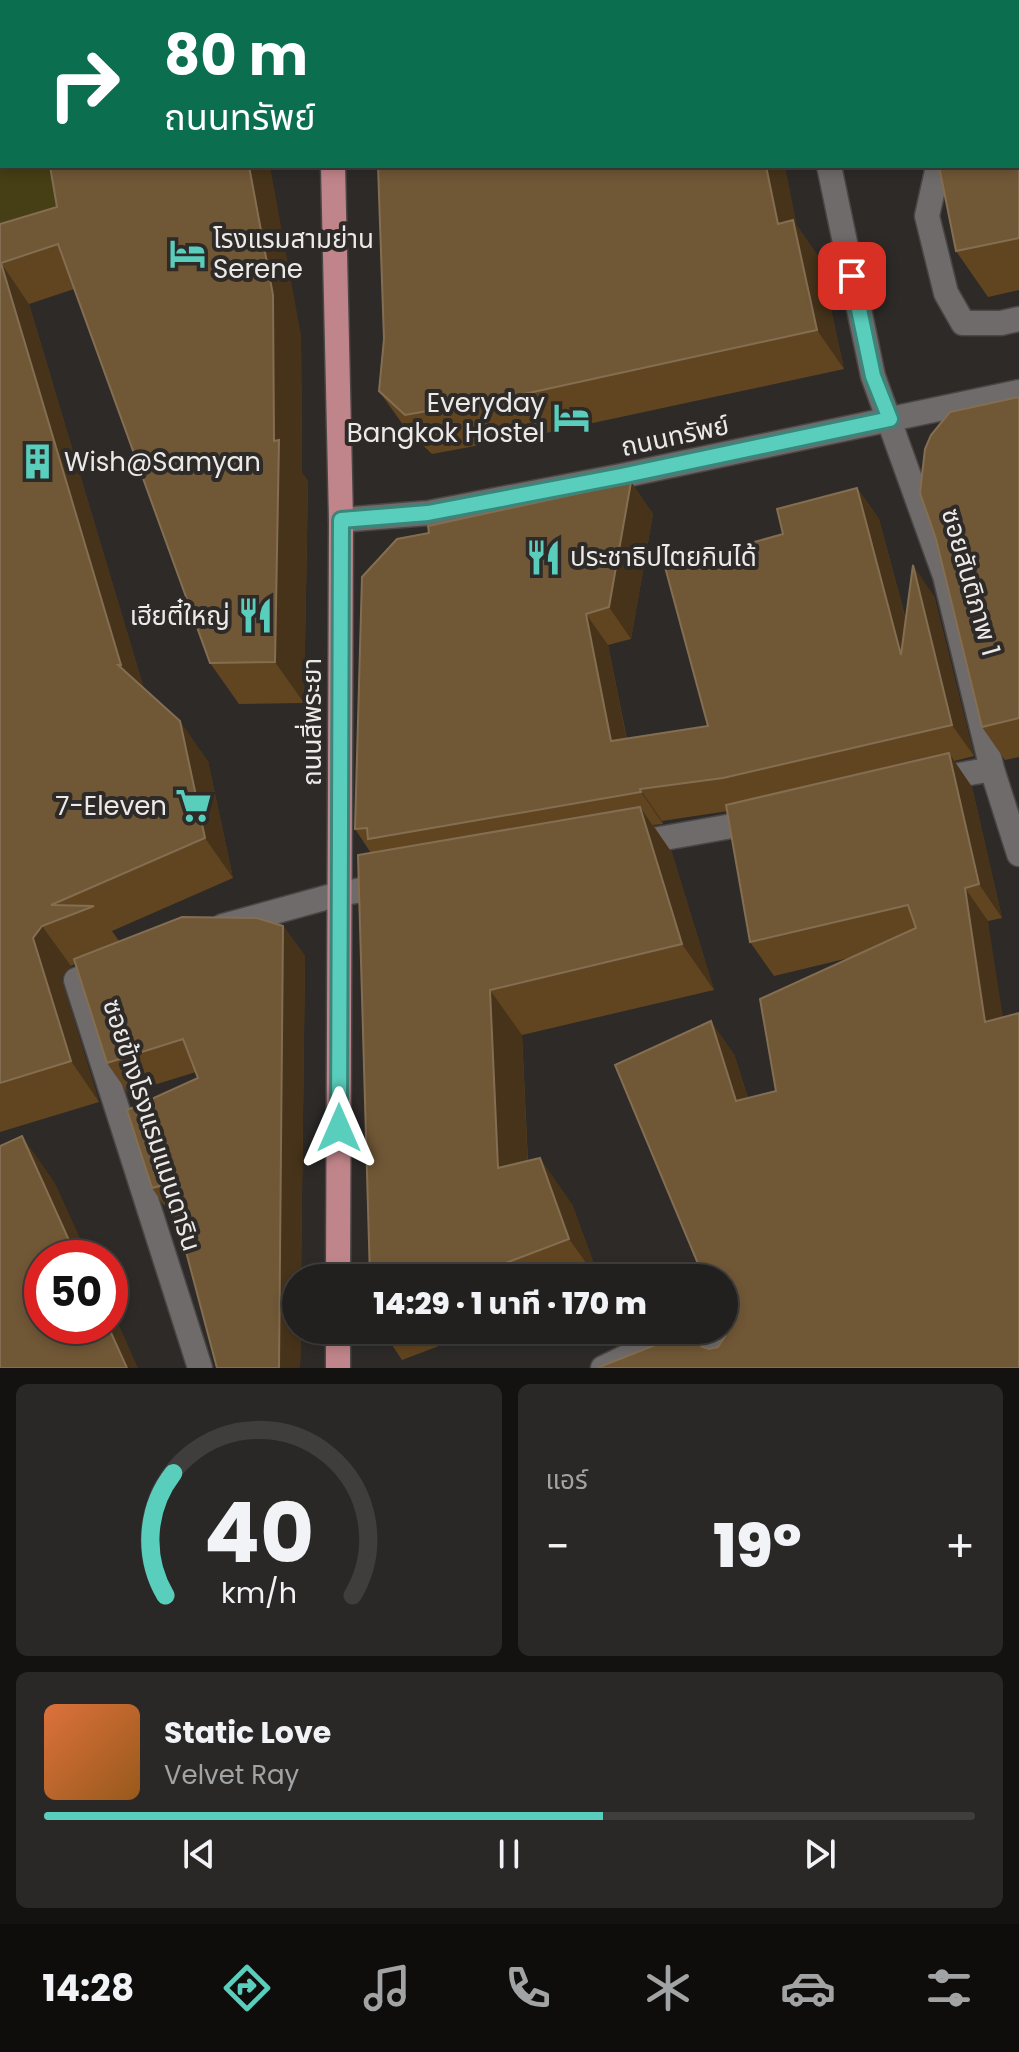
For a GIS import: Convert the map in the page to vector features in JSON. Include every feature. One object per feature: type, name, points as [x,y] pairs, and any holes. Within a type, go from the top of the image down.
[{"type":"main road","name":"ถนนสี่พระยา","points":[[333,168],[341,520],[338,1264]]},
{"type":"main road","points":[[338,1344],[338,1368]]},
{"type":"street","name":"ซอยสันติภาพ 1","points":[[829,168],[873,376],[945,576],[992,769],[1019,854]]},
{"type":"street","points":[[941,168],[937,171],[927,216],[946,293],[963,323],[1001,323],[1019,319]]},
{"type":"street","name":"ถนนทรัพย์","points":[[341,520],[428,513],[621,476],[1019,392]]},
{"type":"street","points":[[903,787],[992,769]]},
{"type":"street","points":[[612,847],[738,826],[783,815]]},
{"type":"street","points":[[208,931],[339,894],[407,882]]},
{"type":"street","name":"ซอยข้างโรงแรมแมนดาริน","points":[[135,957],[76,980],[200,1368]]},
{"type":"street","points":[[603,1368],[671,1338],[706,1339],[729,1356],[734,1368]]},
{"type":"shaded area","points":[[0,168],[59,168],[76,248],[0,271]]},
{"type":"building","points":[[50,168],[249,168],[273,295],[274,441],[279,440],[275,662],[210,663],[58,244],[1,263],[121,665],[118,665],[180,721],[205,838],[51,905],[94,906],[42,926],[33,938],[71,1061],[0,1083],[0,224],[57,207]]},
{"type":"building","points":[[378,168],[766,168],[778,224],[793,220],[817,330],[524,394],[405,415],[379,391],[384,339]]},
{"type":"building","points":[[939,168],[1019,168],[1019,238],[956,251]]},
{"type":"building","points":[[1019,397],[1019,718],[982,727],[936,539],[920,493],[925,449],[931,435],[950,412]]},
{"type":"building","points":[[631,482],[609,607],[586,614],[611,741],[708,726],[665,567],[783,534],[777,509],[857,488],[901,655],[913,565],[952,725],[723,778],[640,789],[641,792],[368,839],[367,828],[355,829],[362,577],[397,539],[429,533],[428,526]]},
{"type":"building","points":[[949,753],[979,884],[965,888],[985,1022],[1019,1013],[1019,1368],[597,1368],[658,1344],[700,1344],[709,1349],[720,1344],[738,1344],[738,1264],[698,1264],[615,1065],[711,1021],[736,1101],[776,1091],[760,999],[916,928],[908,905],[750,942],[726,805]]},
{"type":"building","points":[[640,807],[682,944],[490,990],[498,1168],[540,1158],[569,1239],[503,1264],[370,1264],[358,855]]},
{"type":"building","points":[[182,917],[257,918],[283,926],[279,1368],[217,1368],[168,1184],[152,1188],[127,1110],[198,1078],[183,1039],[107,1063],[74,959]]},
{"type":"building","points":[[22,1136],[69,1240],[24,1240],[24,1344],[116,1344],[127,1368],[0,1368],[0,1146]]},
{"type":"place","name":"โรงแรมสามย่าน Serene","points":[[187,254]]},
{"type":"place","name":"Everyday Bangkok Hostel","points":[[571,418]]},
{"type":"place","name":"Wish@Samyan","points":[[38,462]]},
{"type":"place","name":"ประชาธิปไตยกินได้","points":[[544,557]]},
{"type":"place","name":"เฮียตี๋ใหญ่","points":[[256,616]]},
{"type":"place","name":"7-Eleven","points":[[193,806]]},
{"type":"route","points":[[339,1128],[341,520],[428,513],[890,419],[873,376],[852,276]]}]
